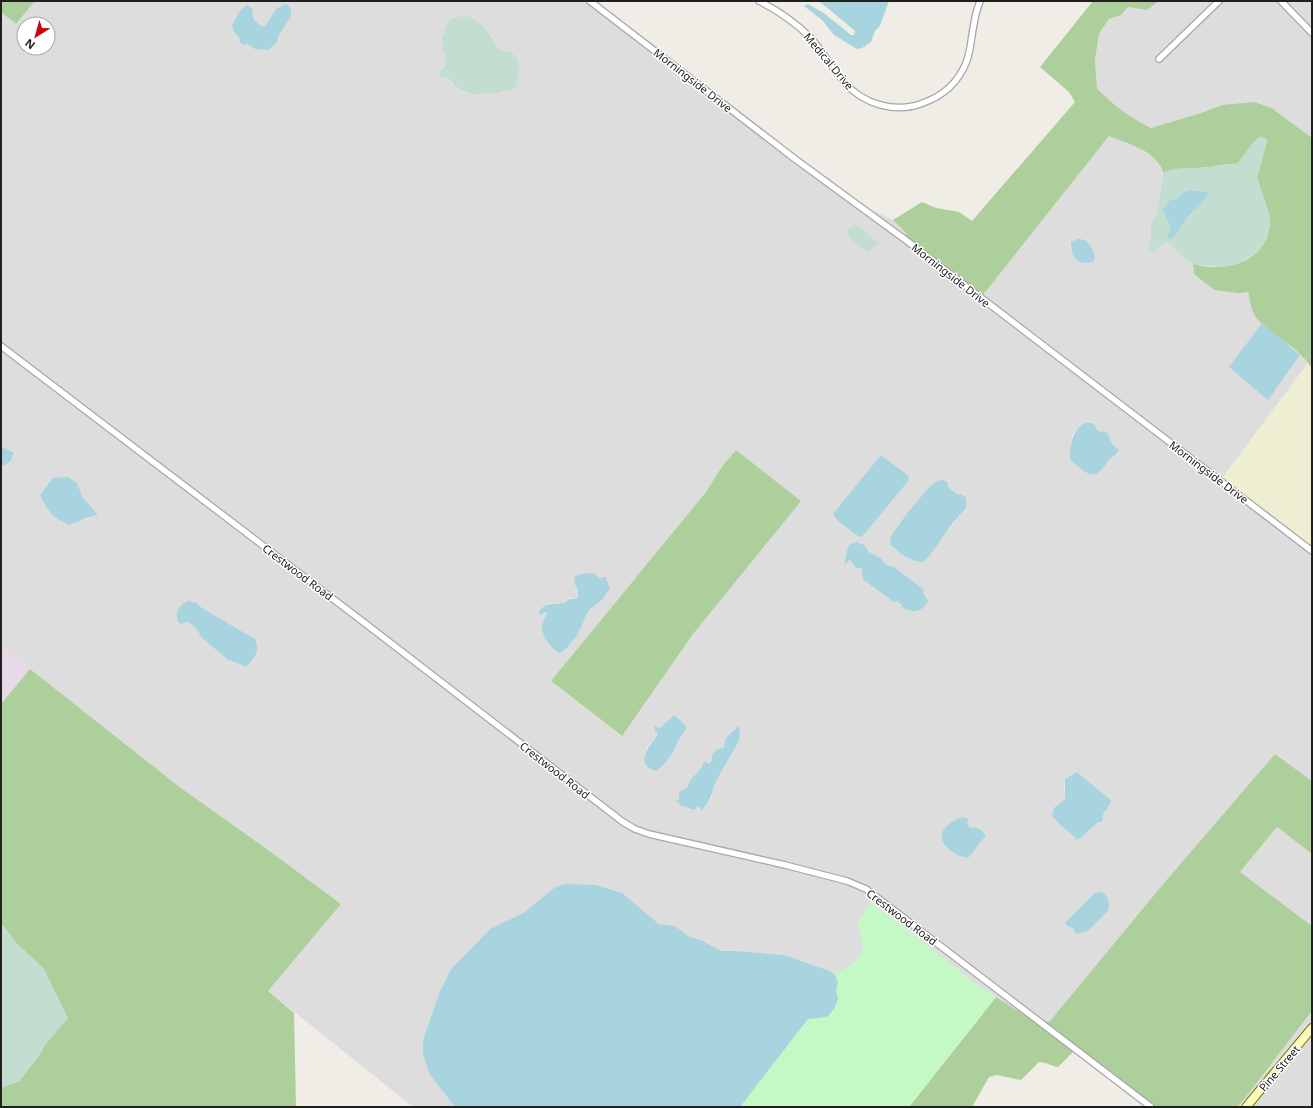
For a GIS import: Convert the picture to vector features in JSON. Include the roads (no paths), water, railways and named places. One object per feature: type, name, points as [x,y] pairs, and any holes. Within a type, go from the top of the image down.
[{"type":"main road","name":"Pine Street","points":[[1246,1107],[1312,1028]]},
{"type":"street","name":"Morningside Drive","points":[[590,1],[795,159],[903,238],[1312,551]]},
{"type":"street","name":"Medical Drive","points":[[760,1],[774,9],[800,28],[821,50],[843,81],[856,94],[864,99],[878,104],[902,108],[920,105],[937,97],[958,77],[967,62],[980,1]]},
{"type":"street","points":[[1159,59],[1219,1]]},
{"type":"street","points":[[1281,1],[1312,33]]},
{"type":"street","name":"Crestwood Road","points":[[1,346],[623,822],[649,834],[728,851],[800,869],[847,881],[866,889],[1151,1107]]},
{"type":"water","points":[[819,1],[889,1],[880,26],[875,31],[871,42],[862,48],[857,49],[834,35],[822,20],[804,6],[808,4],[825,14],[851,35],[854,35],[855,31]]},
{"type":"water","points":[[286,4],[290,8],[290,17],[278,37],[277,42],[268,50],[255,49],[247,44],[244,45],[240,43],[239,37],[234,32],[232,25],[240,11],[247,5],[253,9],[252,15],[255,21],[261,26],[265,26],[276,9]]},
{"type":"water","points":[[1189,190],[1209,192],[1171,239],[1167,237],[1171,228],[1163,210],[1170,200],[1176,200],[1181,194]]},
{"type":"water","points":[[1077,239],[1084,240],[1089,244],[1095,258],[1093,262],[1084,263],[1075,258],[1071,249],[1071,242]]},
{"type":"water","points":[[1262,323],[1300,355],[1268,400],[1229,367]]},
{"type":"water","points":[[1085,423],[1093,423],[1097,430],[1101,432],[1104,431],[1108,434],[1112,443],[1119,450],[1098,473],[1094,474],[1083,471],[1070,460],[1073,438],[1077,429]]},
{"type":"water","points":[[1,446],[14,453],[11,461],[1,467]]},
{"type":"water","points":[[880,456],[909,476],[908,481],[863,536],[859,537],[838,521],[833,514]]},
{"type":"water","points":[[68,477],[77,483],[83,498],[98,515],[69,525],[58,519],[48,510],[40,495],[53,478]]},
{"type":"water","points":[[942,480],[947,482],[949,488],[966,498],[966,508],[923,562],[909,559],[890,544],[891,536],[908,512],[931,485]]},
{"type":"water","points":[[858,542],[864,545],[869,552],[881,558],[885,564],[894,567],[924,590],[923,592],[928,601],[926,605],[920,610],[916,611],[902,607],[902,605],[897,601],[894,602],[863,580],[862,568],[856,568],[849,560],[845,564],[850,545]]},
{"type":"water","points":[[594,573],[599,578],[606,577],[610,588],[602,600],[589,610],[577,635],[567,648],[560,653],[551,646],[542,631],[542,625],[547,614],[546,612],[540,615],[539,612],[544,606],[549,604],[562,603],[570,599],[576,599],[578,597],[578,589],[575,585],[574,577],[581,574]]},
{"type":"water","points":[[188,601],[197,603],[202,608],[255,639],[257,651],[252,661],[246,667],[228,660],[202,638],[196,628],[188,622],[180,624],[177,617],[179,608]]},
{"type":"water","points":[[674,715],[686,726],[673,752],[656,771],[649,768],[645,764],[644,759],[645,754],[658,734],[655,731],[654,726],[660,728]]},
{"type":"water","points":[[738,726],[740,730],[739,739],[717,779],[708,802],[701,811],[700,808],[697,807],[694,810],[682,806],[675,801],[679,799],[679,792],[687,787],[704,762],[705,761],[709,764],[712,760],[712,754],[718,749],[723,748],[726,738]]},
{"type":"water","points":[[1077,772],[1111,800],[1111,803],[1104,813],[1103,820],[1098,822],[1077,840],[1057,822],[1052,814],[1054,808],[1065,799],[1065,779]]},
{"type":"water","points":[[962,817],[969,819],[967,824],[971,828],[978,828],[986,835],[969,857],[957,855],[949,850],[942,839],[945,828],[951,822]]},
{"type":"water","points":[[564,884],[596,885],[622,893],[659,924],[675,926],[690,937],[701,940],[721,951],[784,955],[830,971],[835,975],[838,982],[836,990],[838,999],[835,1008],[827,1017],[808,1019],[740,1107],[455,1107],[430,1075],[423,1055],[423,1040],[440,991],[451,969],[490,929],[523,913],[554,888]]},
{"type":"water","points":[[1101,892],[1108,900],[1108,911],[1088,931],[1076,934],[1073,928],[1067,926],[1065,923],[1095,893]]}]
